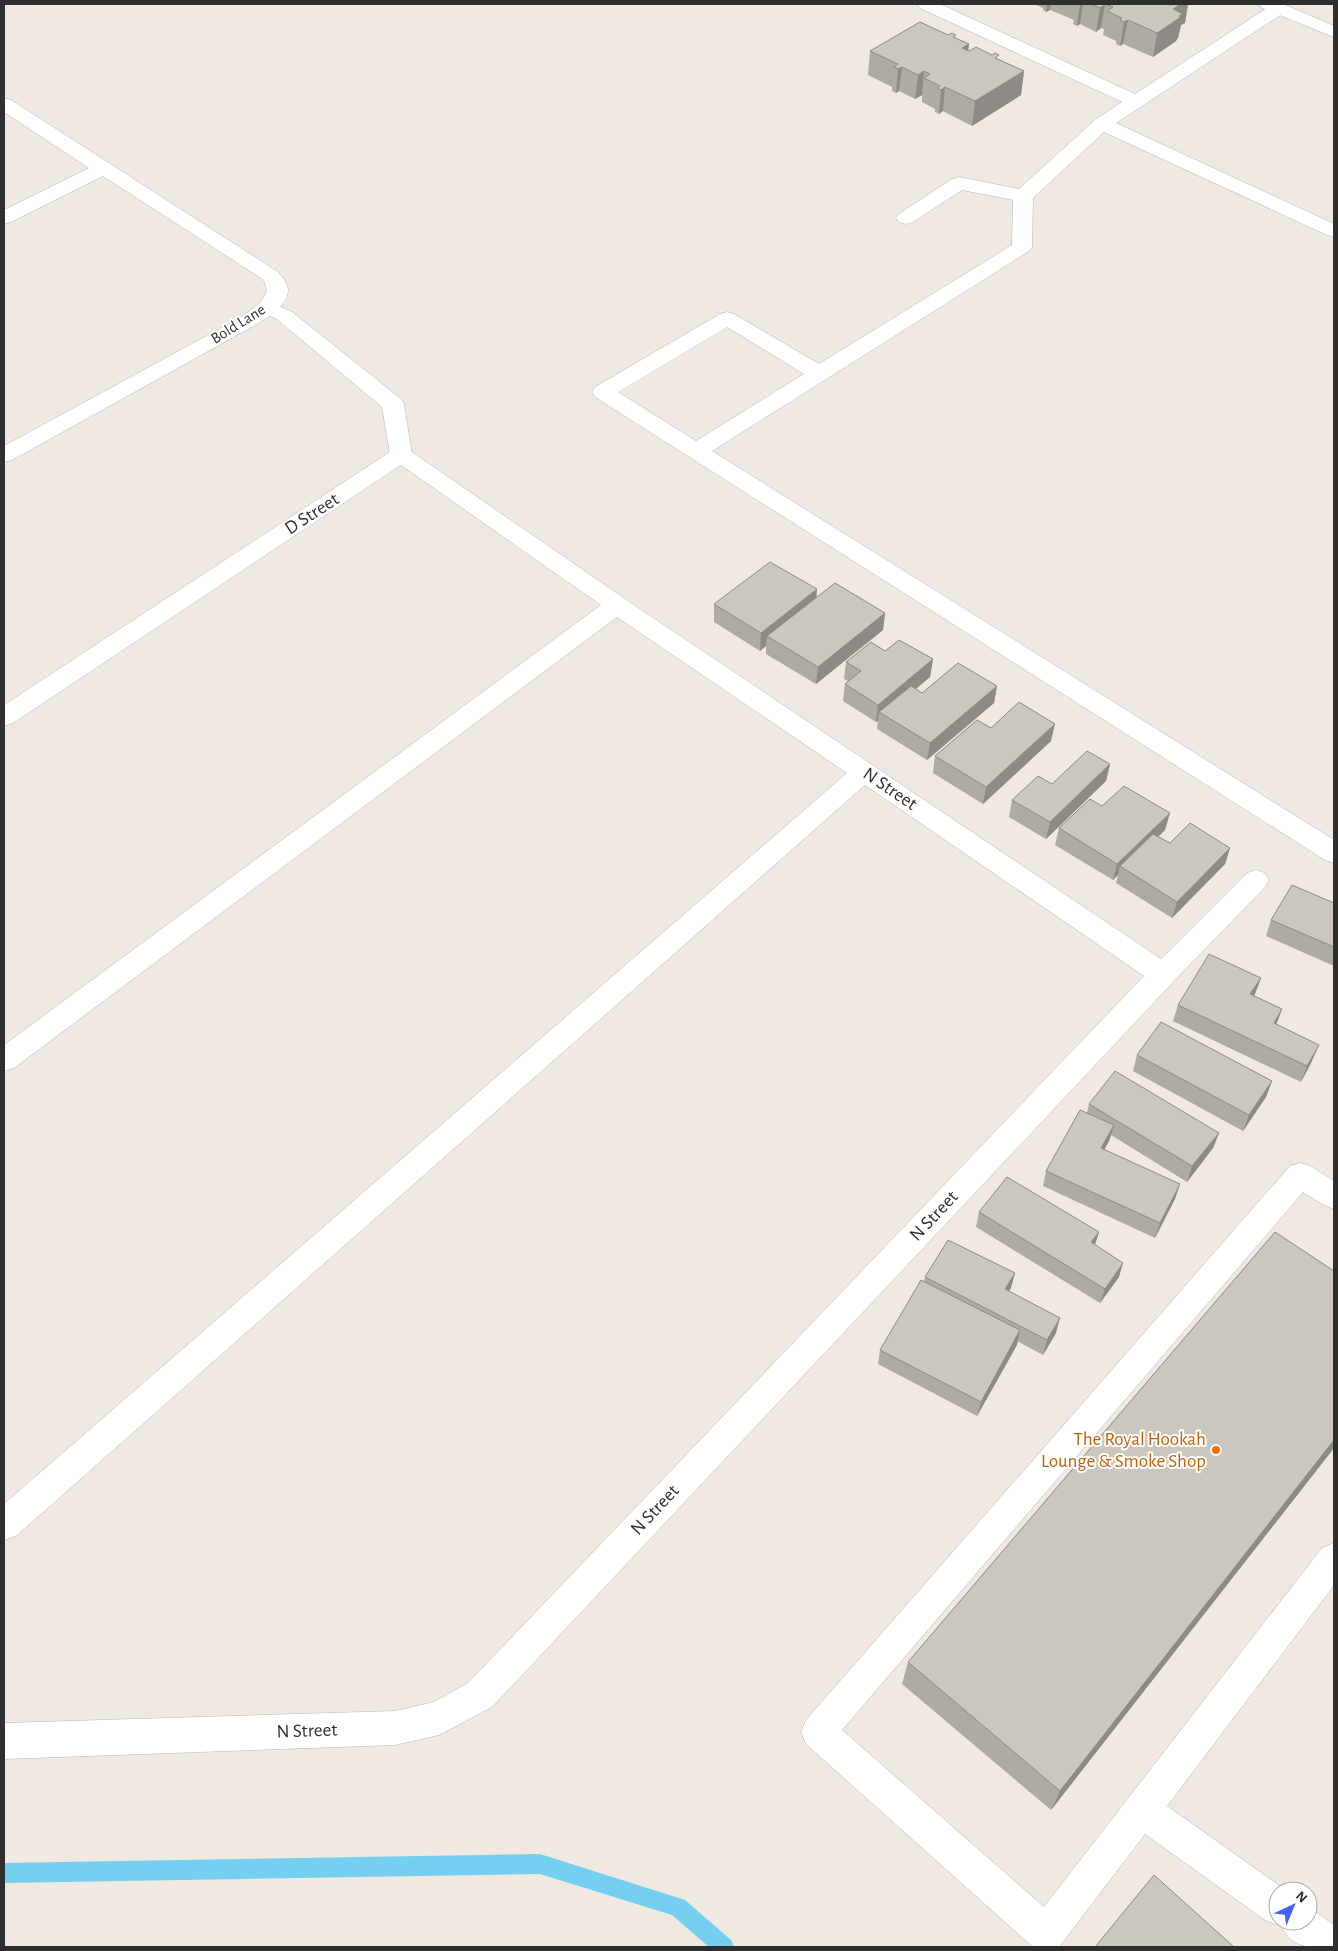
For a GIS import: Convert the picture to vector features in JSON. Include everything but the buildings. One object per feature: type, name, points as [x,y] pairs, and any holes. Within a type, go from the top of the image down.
[{"type":"street","points":[[926,4],[1137,102]]},
{"type":"street","points":[[696,451],[1022,247],[1023,196],[1102,124],[1137,102],[1274,6],[1334,32]]},
{"type":"street","points":[[4,104],[104,168]]},
{"type":"street","points":[[1102,124],[1334,231]]},
{"type":"street","points":[[4,218],[104,168]]},
{"type":"street","name":"Bold Lane","points":[[4,456],[250,320],[268,307],[277,294],[278,287],[271,276],[104,168]]},
{"type":"street","points":[[906,218],[959,183],[1023,196]]},
{"type":"street","points":[[4,1060],[617,604],[401,455],[393,404],[285,316],[268,307]]},
{"type":"street","points":[[818,373],[727,318],[603,392],[1334,853]]},
{"type":"street","name":"D Street","points":[[4,717],[401,455]]},
{"type":"street","name":"N Street","points":[[617,604],[1163,974]]},
{"type":"street","points":[[4,1525],[864,772]]},
{"type":"street","name":"N Street","points":[[4,1741],[395,1728],[439,1718],[480,1695],[1163,974],[1256,880]]},
{"type":"street","points":[[1334,1196],[1300,1175],[818,1732],[1046,1934],[1334,1559]]},
{"type":"street","points":[[1142,1809],[1268,1900]]},
{"type":"street","points":[[1312,1931],[1334,1947]]},
{"type":"waterway","points":[[4,1873],[540,1864],[678,1907],[724,1947]]},
{"type":"place","name":"The Royal Hookah Lounge & Smoke Shop","points":[[1216,1450]]}]
